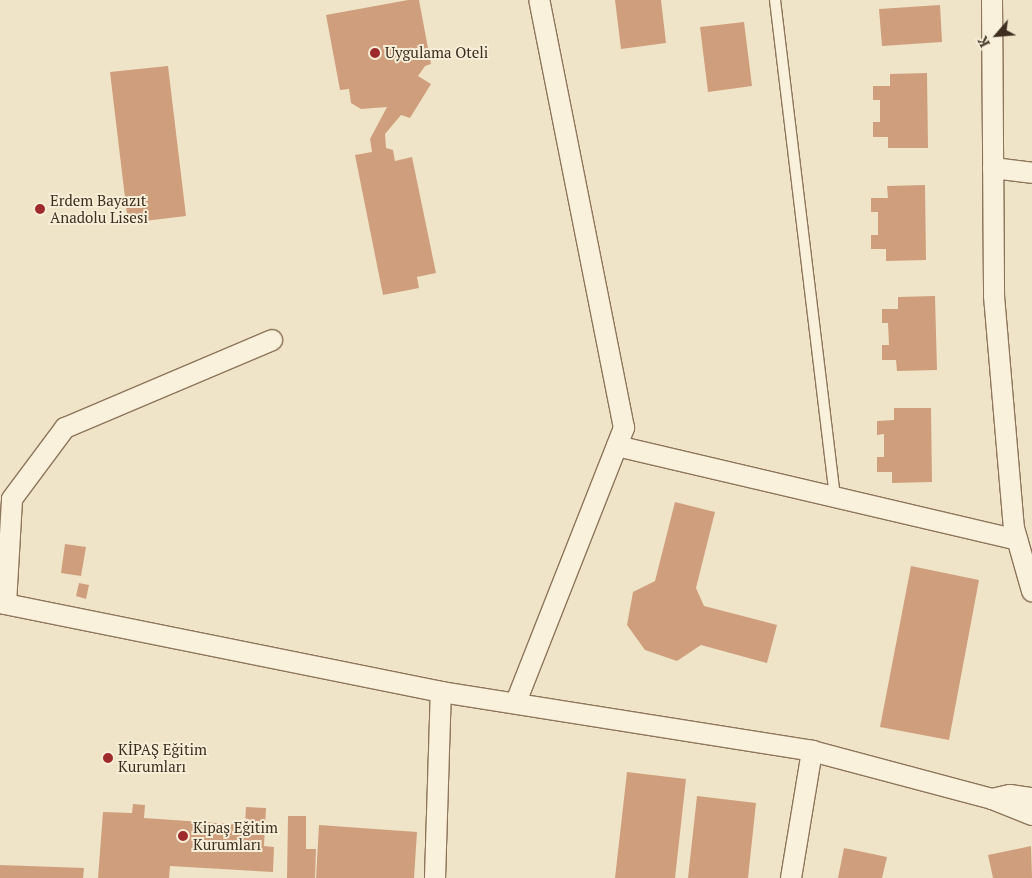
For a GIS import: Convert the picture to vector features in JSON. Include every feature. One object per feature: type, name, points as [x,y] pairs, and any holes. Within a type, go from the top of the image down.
[{"type":"street","points":[[516,702],[624,428],[538,0]]},
{"type":"street","points":[[992,0],[994,296],[1016,540],[1032,591]]},
{"type":"street","points":[[993,168],[1032,173]]},
{"type":"street","points":[[272,340],[65,428],[12,498],[3,604],[441,692],[516,702],[812,750],[992,799],[1032,815]]},
{"type":"street","points":[[617,446],[1016,540]]},
{"type":"street","points":[[435,878],[441,692]]},
{"type":"street","points":[[790,878],[812,750]]},
{"type":"street","points":[[992,799],[1010,795],[1032,798]]},
{"type":"lane","points":[[775,0],[835,497]]},
{"type":"building","points":[[408,0],[419,0],[431,64],[425,66],[418,76],[431,84],[410,118],[401,115],[385,134],[386,148],[393,150],[395,161],[412,157],[436,273],[417,277],[419,288],[383,295],[355,155],[372,152],[370,139],[387,107],[361,109],[351,103],[349,89],[340,90],[326,15]]},
{"type":"building","points":[[615,0],[661,0],[666,43],[621,49]]},
{"type":"building","points":[[940,5],[942,42],[882,46],[879,9]]},
{"type":"building","points":[[744,22],[752,86],[708,92],[700,27]]},
{"type":"building","points":[[168,66],[186,216],[128,223],[110,72]]},
{"type":"building","points":[[927,73],[928,148],[888,148],[888,137],[873,137],[873,122],[880,122],[880,100],[873,100],[873,86],[890,86],[890,74]]},
{"type":"building","points":[[925,185],[926,260],[886,261],[886,249],[871,249],[871,235],[878,235],[878,212],[871,212],[871,198],[888,198],[887,186]]},
{"type":"building","points":[[935,296],[937,370],[897,371],[896,360],[882,360],[882,345],[889,345],[888,323],[882,323],[882,309],[898,309],[898,297]]},
{"type":"building","points":[[894,408],[931,408],[932,482],[892,483],[892,472],[877,472],[877,457],[884,457],[884,434],[877,435],[877,421],[894,420]]},
{"type":"building","points":[[675,502],[715,512],[696,588],[704,606],[777,625],[767,663],[701,645],[677,661],[645,650],[627,625],[633,592],[655,581]]},
{"type":"building","points":[[65,544],[86,547],[81,576],[61,573]]},
{"type":"building","points":[[911,566],[979,580],[949,740],[880,727]]},
{"type":"building","points":[[79,583],[89,585],[86,599],[76,596]]},
{"type":"building","points":[[627,772],[686,779],[675,878],[615,878]]},
{"type":"building","points":[[697,796],[756,803],[748,878],[688,878]]},
{"type":"building","name":"Kipaş Eğitim Kurumları","points":[[133,804],[145,805],[144,818],[245,825],[246,807],[266,808],[264,846],[274,847],[273,872],[170,866],[169,878],[98,878],[103,812],[132,813]]},
{"type":"building","points":[[288,816],[306,816],[306,849],[316,849],[315,878],[287,878]]},
{"type":"building","points":[[319,825],[417,832],[414,878],[316,878]]},
{"type":"building","points":[[1031,846],[1032,878],[993,878],[988,855]]},
{"type":"building","points":[[844,848],[887,857],[882,878],[838,878]]},
{"type":"building","points":[[0,865],[84,868],[83,878],[0,878]]},
{"type":"place","name":"Uygulama Oteli","points":[[375,53]]},
{"type":"place","name":"Erdem Bayazıt Anadolu Lisesi","points":[[40,209]]},
{"type":"place","name":"KİPAŞ Eğitim Kurumları","points":[[108,758]]},
{"type":"place","name":"Kipaş Eğitim Kurumları","points":[[183,836]]}]
